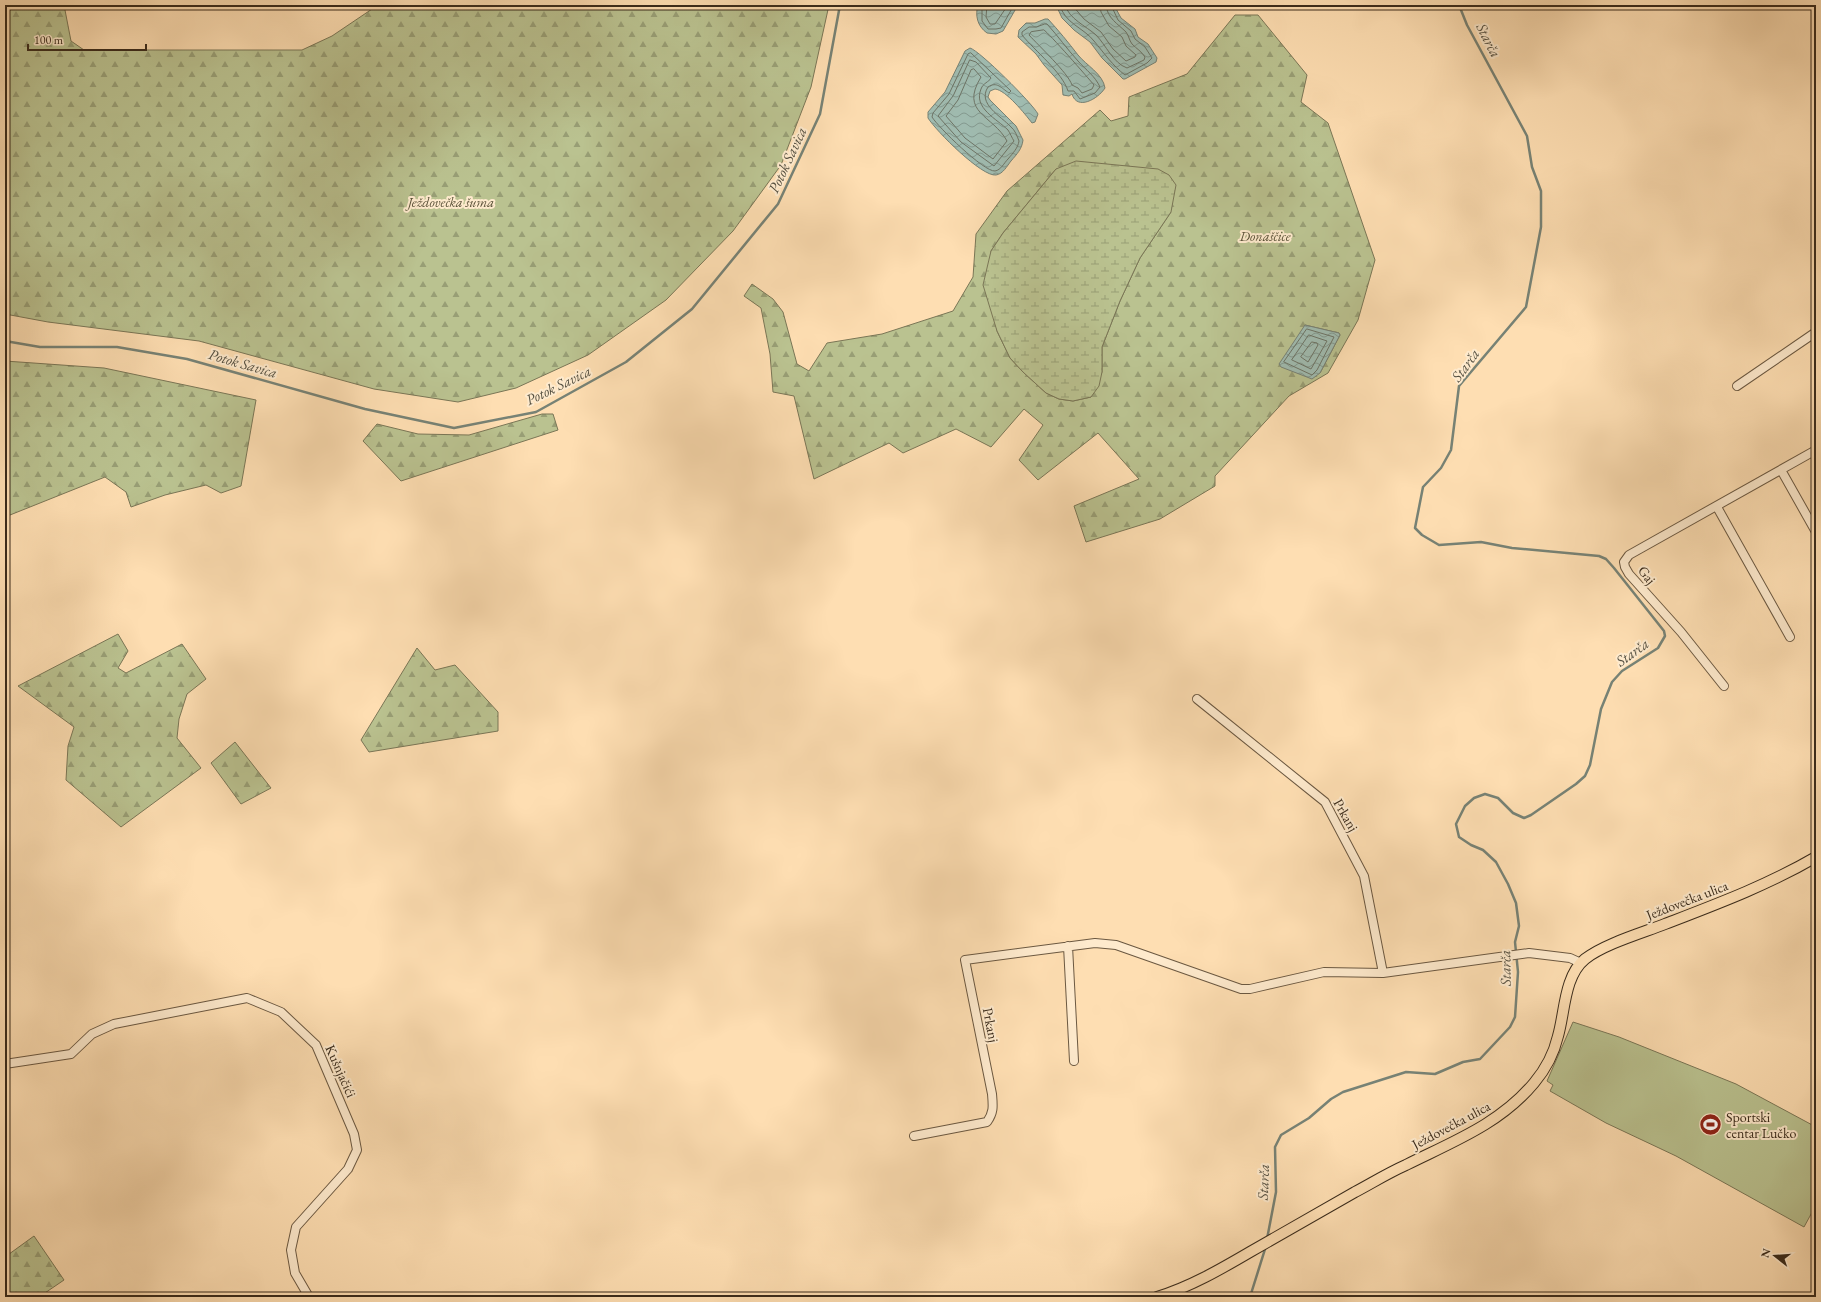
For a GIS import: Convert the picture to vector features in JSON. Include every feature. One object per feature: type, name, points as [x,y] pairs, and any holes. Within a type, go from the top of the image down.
[{"type":"main road","name":"Ježdovečka ulica","points":[[1157,1297],[1183,1288],[1207,1276],[1391,1172],[1462,1139],[1511,1107],[1529,1089],[1548,1064],[1558,1036],[1572,979],[1580,963],[1596,952],[1763,885],[1816,857]]},
{"type":"street","points":[[1737,386],[1816,332]]},
{"type":"street","name":"Gaj","points":[[1724,686],[1680,632],[1629,574],[1624,562],[1629,555],[1816,450]]},
{"type":"street","points":[[1781,470],[1816,532]]},
{"type":"street","points":[[1716,507],[1790,637]]},
{"type":"street","name":"Prkanj","points":[[1197,699],[1325,802],[1364,876],[1383,973]]},
{"type":"street","name":"Prkanj","points":[[914,1136],[987,1122],[994,1109],[965,960],[1095,943],[1116,945],[1241,989],[1250,989],[1324,972],[1383,973],[1525,954],[1544,954],[1570,958],[1580,963]]},
{"type":"street","points":[[1068,946],[1074,1061]]},
{"type":"street","name":"Kušnjačići","points":[[5,1064],[71,1054],[92,1034],[114,1024],[247,998],[280,1012],[316,1045],[354,1134],[357,1150],[348,1169],[296,1227],[291,1250],[295,1273],[309,1297]]},
{"type":"green space","name":"Ježdovečka šuma","points":[[17,5],[64,5],[71,41],[84,50],[302,50],[332,36],[378,5],[829,5],[811,87],[781,165],[733,231],[666,300],[588,355],[516,388],[458,402],[374,389],[199,341],[48,322],[5,314],[5,14]]},
{"type":"green space","name":"Donaščice","points":[[1235,15],[1258,15],[1307,75],[1301,102],[1328,123],[1375,260],[1358,320],[1328,373],[1289,396],[1215,476],[1215,486],[1160,519],[1086,542],[1074,506],[1139,479],[1098,433],[1038,480],[1019,460],[1043,425],[1024,409],[991,447],[956,429],[903,453],[889,443],[814,479],[794,396],[773,392],[770,354],[761,308],[744,296],[752,284],[773,299],[783,312],[797,364],[809,371],[827,343],[882,334],[953,311],[973,277],[976,234],[1007,191],[1100,110],[1111,121],[1128,116],[1129,97],[1187,74]],"holes":[[[1056,169],[1171,212],[1140,258],[1120,301],[1102,347],[1102,372],[1091,397],[1073,401],[1059,399],[1046,393],[1010,358],[997,331],[991,251],[1003,233]],[[1305,325],[1339,333],[1340,335],[1320,373]]]},
{"type":"green space","points":[[1076,161],[1158,169],[1169,175],[1176,185],[1171,212],[1140,258],[1120,301],[1102,347],[1102,372],[1099,386],[1091,397],[1073,401],[1059,399],[1046,393],[1010,358],[997,331],[983,285],[991,251],[1003,233],[1056,169]]},
{"type":"green space","points":[[5,361],[104,368],[256,400],[241,486],[221,493],[206,485],[165,495],[131,507],[126,492],[105,477],[5,517]]},
{"type":"green space","points":[[542,414],[553,414],[558,430],[401,481],[363,441],[377,424],[418,434],[469,435]]},
{"type":"green space","points":[[118,634],[128,651],[118,668],[126,673],[182,644],[206,679],[187,694],[179,719],[177,738],[201,768],[121,827],[66,780],[68,746],[74,727],[18,686]]},
{"type":"green space","points":[[417,648],[435,670],[455,665],[498,712],[498,731],[369,752],[361,740]]},
{"type":"green space","points":[[235,742],[271,788],[241,804],[211,763]]},
{"type":"green space","name":"Sportski centar Lučko","points":[[1573,1022],[1619,1037],[1736,1084],[1816,1127],[1816,1205],[1804,1227],[1676,1156],[1606,1123],[1550,1091],[1553,1085],[1547,1081]]},
{"type":"green space","points":[[34,1236],[64,1280],[39,1297],[5,1297],[5,1257]]},
{"type":"water","points":[[978,5],[1018,5],[1003,31],[996,34],[987,33],[979,24],[977,16]]},
{"type":"water","points":[[1056,5],[1114,5],[1121,18],[1135,29],[1138,37],[1148,44],[1157,58],[1156,62],[1123,79],[1102,58],[1090,42],[1074,30],[1062,18]]},
{"type":"water","points":[[1048,19],[1081,59],[1094,70],[1104,83],[1105,88],[1102,92],[1088,102],[1078,102],[1072,94],[1069,96],[1063,95],[1062,85],[1036,54],[1018,37],[1019,30],[1026,23],[1035,23]]},
{"type":"water","points":[[970,48],[976,51],[1006,78],[1038,114],[1035,122],[1032,123],[1015,103],[1004,93],[995,89],[990,91],[988,97],[990,100],[1016,126],[1023,140],[1022,146],[1017,154],[1003,171],[996,175],[989,174],[970,161],[940,133],[928,118],[928,112],[945,92],[965,51]]},
{"type":"water","points":[[1305,325],[1339,333],[1340,335],[1320,373],[1312,379],[1281,367],[1279,364]]},
{"type":"waterway","name":"Potok Savica","points":[[5,341],[40,347],[117,347],[187,359],[365,409],[454,428],[536,412],[626,362],[692,309],[778,204],[820,114],[840,5]]},
{"type":"waterway","name":"Starča","points":[[1267,1239],[1276,1192],[1275,1147],[1281,1135],[1309,1118],[1331,1099],[1343,1092],[1406,1072],[1435,1074],[1463,1062],[1480,1059],[1510,1027],[1515,1017],[1518,972],[1515,942],[1519,926],[1516,903],[1496,862],[1483,850],[1471,845],[1459,837],[1456,824],[1465,806],[1474,798],[1485,794],[1498,798],[1513,813],[1524,818],[1531,815],[1576,784],[1585,776],[1590,765],[1601,709],[1612,682],[1622,671],[1658,648],[1665,636],[1664,631],[1606,559],[1599,556],[1512,548],[1481,542],[1439,545],[1422,535],[1415,528],[1423,487],[1441,468],[1451,450],[1459,386],[1526,307],[1541,227],[1541,191],[1532,167],[1527,136],[1467,25],[1459,5]]},
{"type":"waterway","name":"Starča","points":[[1250,1297],[1266,1246]]},
{"type":"place","name":"Sportski centar Lučko","points":[[1711,1125]]}]
